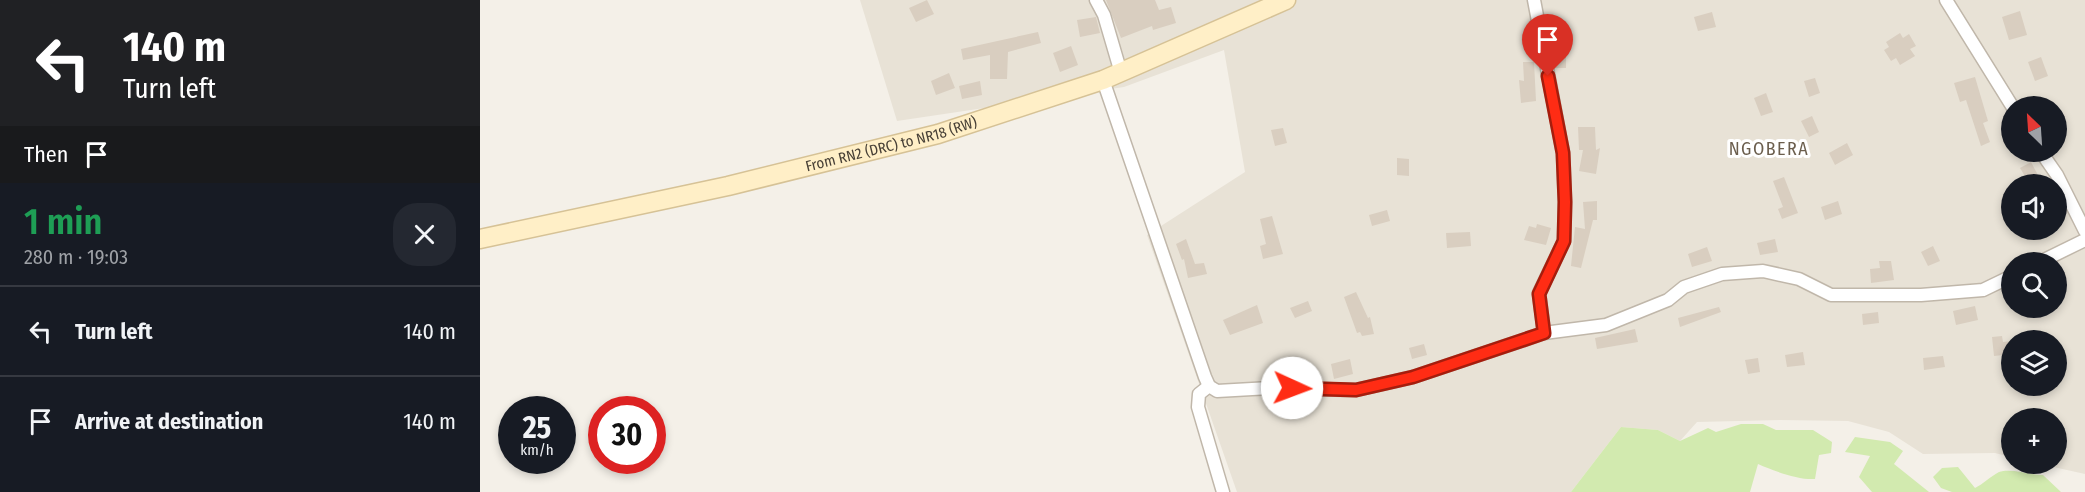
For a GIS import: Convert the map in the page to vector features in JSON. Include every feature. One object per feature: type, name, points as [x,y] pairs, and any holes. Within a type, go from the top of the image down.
[{"type":"main road","name":"From RN2 (DRC) to NR18 (RW)","points":[[480,239],[833,161],[938,134],[1103,80],[1286,0]]},
{"type":"street","points":[[1096,0],[1104,15],[1121,73]]},
{"type":"street","points":[[1534,0],[1563,153],[1565,202],[1564,241],[1539,294],[1544,333]]},
{"type":"street","points":[[1946,0],[2006,96]]},
{"type":"street","points":[[1103,80],[1209,386],[1217,391],[1270,388],[1356,390],[1413,377],[1544,333],[1606,325],[1668,300],[1684,287],[1722,274],[1763,271],[1798,279],[1831,295],[1921,295],[1983,290],[2001,281]]},
{"type":"street","points":[[2048,162],[2057,175],[2085,231]]},
{"type":"street","points":[[2060,252],[2085,240]]},
{"type":"street","points":[[1209,386],[1199,394],[1198,407],[1223,492]]},
{"type":"shaded area","points":[[860,0],[2085,0],[2085,474],[2067,470],[2067,408],[2001,408],[2001,454],[1923,454],[1889,432],[1848,421],[1697,422],[1680,441],[1658,430],[1621,427],[1571,492],[1237,492],[1147,235],[1245,172],[1224,50],[1124,87],[897,121]]},
{"type":"green space","points":[[1741,424],[1763,424],[1776,430],[1813,430],[1832,442],[1831,453],[1819,455],[1815,479],[1794,477],[1758,464],[1750,492],[1571,492],[1621,427],[1658,430],[1680,441],[1708,428],[1716,432]]},
{"type":"green space","points":[[1855,437],[1890,442],[1903,451],[1894,464],[1929,492],[1872,492],[1859,477],[1870,456],[1845,452]]},
{"type":"green space","points":[[1958,467],[1975,488],[1999,472],[2001,474],[2043,475],[2061,492],[1952,492],[1941,488],[1933,477],[1942,468]]},
{"type":"building","points":[[927,0],[934,14],[916,22],[909,8]]},
{"type":"building","points":[[1106,0],[1155,0],[1159,10],[1171,7],[1176,23],[1153,30],[1152,26],[1121,38]]},
{"type":"building","points":[[2020,11],[2027,35],[2009,40],[2002,17]]},
{"type":"building","points":[[1712,12],[1716,27],[1698,31],[1694,17]]},
{"type":"building","points":[[1096,17],[1100,33],[1080,37],[1077,20]]},
{"type":"building","points":[[1038,32],[1041,43],[1008,52],[1007,79],[990,79],[990,55],[963,60],[961,49]]},
{"type":"building","points":[[1900,33],[1903,38],[1909,34],[1916,46],[1910,49],[1915,56],[1900,65],[1896,58],[1891,61],[1884,50],[1889,47],[1886,42]]},
{"type":"building","points":[[1553,44],[1566,44],[1566,68],[1555,68]]},
{"type":"building","points":[[1071,46],[1078,65],[1060,72],[1053,53]]},
{"type":"building","points":[[2041,57],[2048,76],[2035,81],[2028,62]]},
{"type":"building","points":[[1523,62],[1534,62],[1536,101],[1521,103],[1519,80],[1524,81]]},
{"type":"building","points":[[949,73],[955,88],[936,95],[931,81]]},
{"type":"building","points":[[1975,77],[1988,121],[1983,123],[1990,142],[1981,146],[1966,100],[1960,102],[1954,83]]},
{"type":"building","points":[[1815,78],[1820,93],[1809,97],[1804,81]]},
{"type":"building","points":[[980,81],[982,95],[962,99],[959,86]]},
{"type":"building","points":[[1766,93],[1773,112],[1761,116],[1754,98]]},
{"type":"building","points":[[1812,116],[1819,132],[1809,137],[1801,121]]},
{"type":"building","points":[[1578,127],[1595,127],[1596,150],[1600,148],[1596,174],[1579,171],[1583,150],[1579,150]]},
{"type":"building","points":[[1283,128],[1287,143],[1275,146],[1271,130]]},
{"type":"building","points":[[1847,143],[1853,155],[1835,165],[1829,153]]},
{"type":"building","points":[[1397,158],[1409,159],[1409,176],[1397,175]]},
{"type":"building","points":[[2031,162],[2037,174],[2024,174],[2020,168]]},
{"type":"building","points":[[1784,177],[1798,213],[1782,219],[1778,209],[1783,207],[1773,181]]},
{"type":"building","points":[[1597,201],[1597,220],[1593,220],[1581,268],[1571,266],[1575,227],[1585,229],[1583,202]]},
{"type":"building","points":[[1838,201],[1842,214],[1825,220],[1821,207]]},
{"type":"building","points":[[1387,210],[1390,221],[1372,226],[1369,215]]},
{"type":"building","points":[[1272,216],[1283,254],[1263,259],[1260,246],[1266,244],[1260,219]]},
{"type":"building","points":[[1537,224],[1551,228],[1546,245],[1524,240],[1529,226],[1536,228]]},
{"type":"building","points":[[1470,232],[1471,246],[1447,248],[1446,233]]},
{"type":"building","points":[[1186,239],[1195,264],[1204,263],[1207,274],[1188,278],[1184,259],[1182,260],[1176,244]]},
{"type":"building","points":[[1775,239],[1778,252],[1760,255],[1757,243]]},
{"type":"building","points":[[1933,246],[1940,261],[1928,266],[1921,252]]},
{"type":"building","points":[[1707,247],[1712,261],[1692,267],[1688,254]]},
{"type":"building","points":[[1879,261],[1891,261],[1894,280],[1871,283],[1870,269],[1880,268]]},
{"type":"building","points":[[1356,292],[1368,318],[1370,317],[1374,334],[1362,336],[1360,332],[1357,333],[1344,297]]},
{"type":"building","points":[[1308,301],[1312,311],[1295,318],[1290,308]]},
{"type":"building","points":[[1257,305],[1263,323],[1230,335],[1223,320]]},
{"type":"building","points":[[1975,306],[1978,320],[1956,325],[1953,311]]},
{"type":"building","points":[[1719,307],[1721,312],[1680,327],[1678,318]]},
{"type":"building","points":[[1878,312],[1879,323],[1863,325],[1862,314]]},
{"type":"building","points":[[1635,329],[1638,342],[1597,349],[1595,338]]},
{"type":"building","points":[[2001,336],[2001,355],[1994,356],[1992,337]]},
{"type":"building","points":[[1424,344],[1427,355],[1412,359],[1409,348]]},
{"type":"building","points":[[1803,352],[1805,365],[1787,367],[1785,355]]},
{"type":"building","points":[[1943,356],[1945,367],[1924,370],[1923,358]]},
{"type":"building","points":[[1758,358],[1760,372],[1748,374],[1745,360]]},
{"type":"building","points":[[1350,359],[1353,374],[1334,379],[1331,364]]},
{"type":"district","name":"NGOBERA","points":[[1769,149]]},
{"type":"route","points":[[1292,388],[1356,390],[1413,377],[1465,357],[1544,333],[1539,294],[1564,241],[1565,202],[1563,153],[1548,76]]}]
